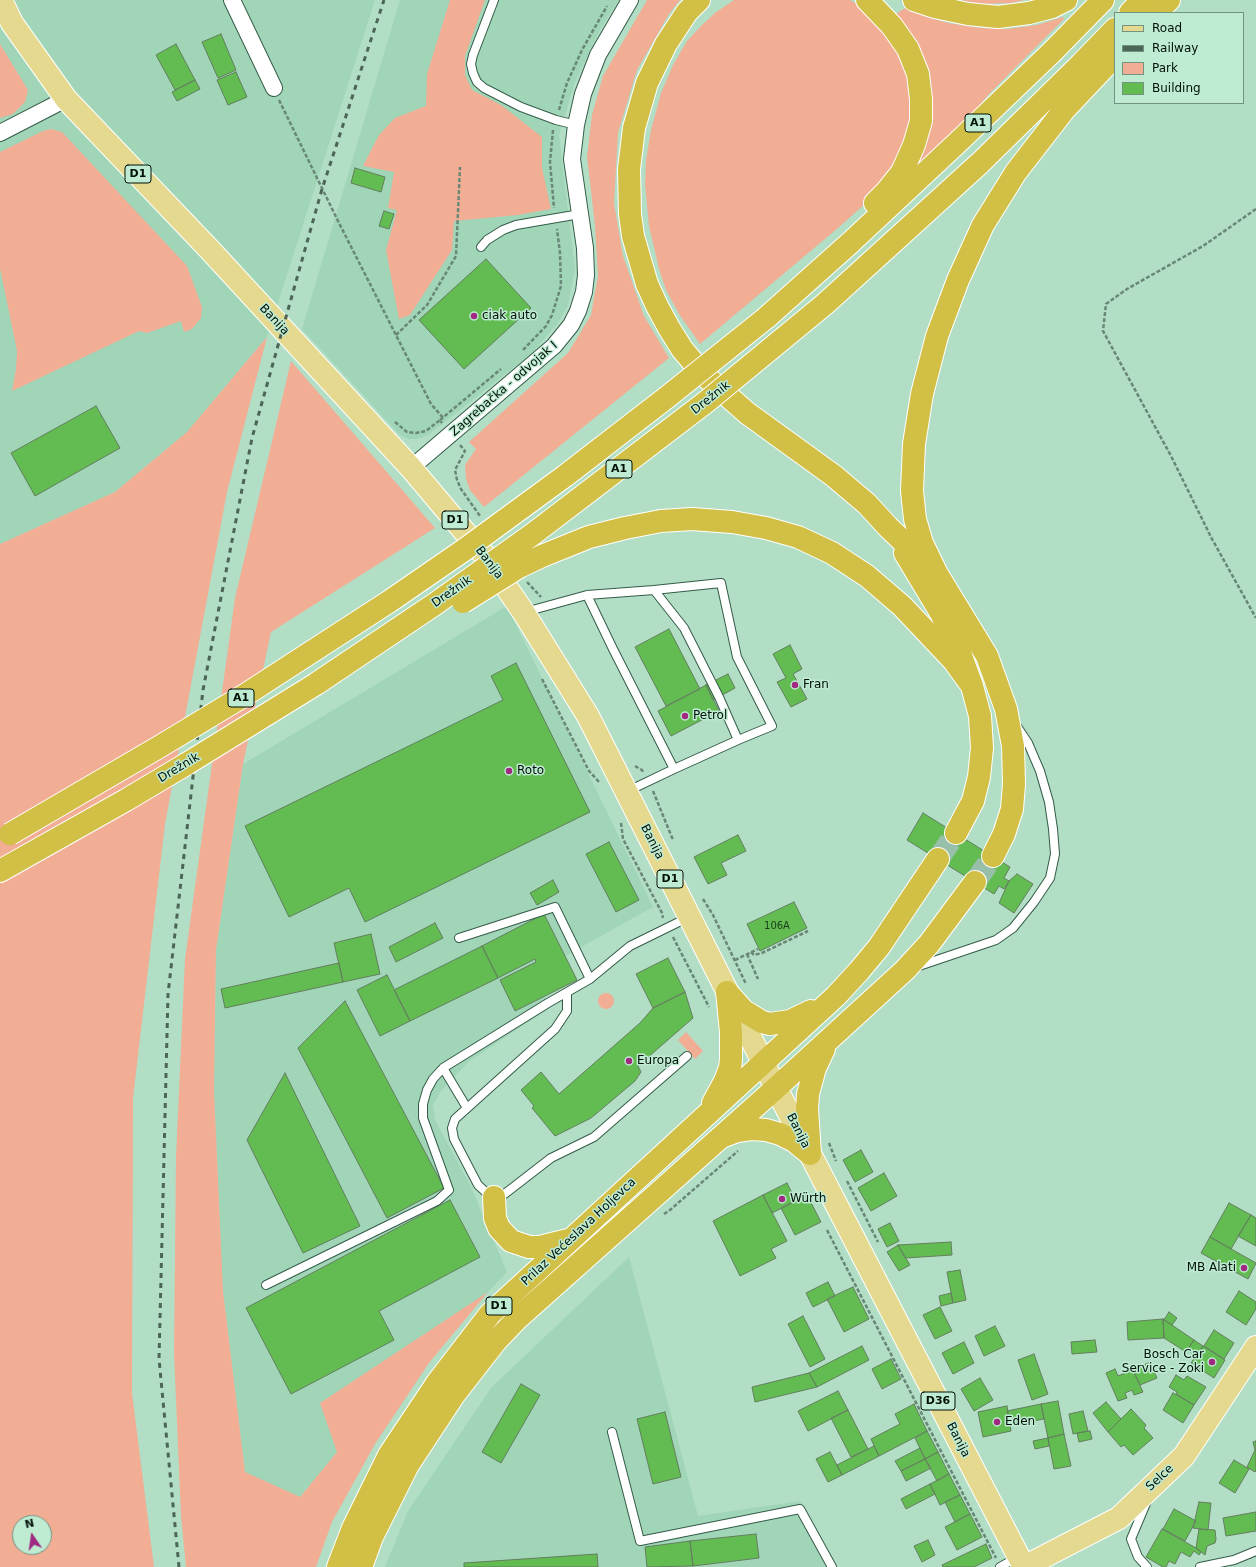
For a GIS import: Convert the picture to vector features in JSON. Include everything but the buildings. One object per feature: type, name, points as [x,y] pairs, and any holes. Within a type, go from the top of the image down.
[{"type":"highway","points":[[699,0],[687,12],[666,44],[647,83],[634,128],[629,169],[630,214],[632,236],[647,284],[657,306],[682,349],[703,374],[747,413],[834,476],[867,504],[888,527],[937,574]]},
{"type":"highway","points":[[850,243],[856,220],[886,192],[902,172],[914,145],[921,121],[918,74],[908,49],[892,26],[867,0]]},
{"type":"highway","points":[[914,0],[935,7],[968,14],[998,17],[1029,13],[1052,7],[1066,0]]},
{"type":"highway","name":"A1","points":[[0,840],[245,695],[464,550],[565,476],[766,318],[850,243],[962,139],[1052,52],[1103,0]]},
{"type":"highway","points":[[1131,12],[1142,0]]},
{"type":"highway","points":[[1157,12],[1169,0]]},
{"type":"highway","name":"Drežnik","points":[[0,872],[154,784],[284,704],[486,568],[645,450],[781,342],[825,304],[980,163],[1114,30]]},
{"type":"highway","points":[[993,856],[1004,834],[1012,809],[1014,784],[1013,746],[1006,709],[987,656],[937,574],[922,543],[915,519],[912,491],[914,444],[922,394],[937,336],[958,280],[983,225],[1016,172],[1064,110],[1114,57]]},
{"type":"highway","points":[[357,656],[376,655],[392,648],[489,585],[519,567],[542,556],[589,537],[625,528],[661,521],[692,519],[732,522],[766,528],[798,537],[832,553],[867,576],[902,606],[954,661],[972,686]]},
{"type":"highway","points":[[888,527],[940,613],[960,653],[972,686],[980,722],[982,748],[979,777],[973,802],[956,833]]},
{"type":"highway","points":[[727,992],[744,1011],[754,1018],[770,1024],[790,1021],[800,1017],[836,996],[879,947],[938,859]]},
{"type":"highway","name":"Prilaz Većeslava Holjevca","points":[[361,1567],[372,1538],[408,1465],[454,1395],[496,1341],[518,1318],[776,1088],[905,970],[929,944],[975,882]]},
{"type":"highway","points":[[704,1118],[718,1094],[730,1068],[732,1049],[727,992]]},
{"type":"highway","name":"Prilaz Većeslava Holjevca","points":[[338,1567],[353,1528],[389,1455],[437,1383],[490,1314],[836,996]]},
{"type":"highway","points":[[810,1154],[807,1108],[808,1094],[815,1068],[829,1039]]},
{"type":"highway","points":[[721,1137],[737,1131],[752,1129],[766,1130],[780,1134],[794,1141],[810,1154]]},
{"type":"highway","points":[[494,1196],[495,1218],[499,1228],[515,1243],[529,1248],[540,1247],[573,1238]]},
{"type":"main road","name":"D1","points":[[1,0],[12,23],[66,99]]},
{"type":"main road","name":"Banija","points":[[66,99],[210,250],[411,468],[485,556],[524,613],[580,701],[627,792],[810,1154],[1011,1564]]},
{"type":"main road","name":"Selce","points":[[1011,1564],[1118,1518],[1184,1456],[1256,1347]]},
{"type":"street","points":[[232,0],[274,88]]},
{"type":"street","name":"Zagrebačka - odvojak I","points":[[411,468],[449,428],[554,346],[571,325],[584,292],[586,275],[585,248],[572,159],[576,125],[583,94],[598,55],[630,0]]},
{"type":"street","points":[[0,133],[66,99]]},
{"type":"lane","points":[[494,0],[471,64],[477,82],[484,88],[521,107],[556,120],[576,125]]},
{"type":"lane","points":[[481,247],[487,240],[503,230],[527,222],[580,214]]},
{"type":"lane","points":[[524,613],[587,595],[721,583],[737,657],[772,726],[674,769],[627,792]]},
{"type":"lane","points":[[654,590],[684,628],[719,697],[738,740]]},
{"type":"lane","points":[[587,595],[674,769]]},
{"type":"lane","points":[[905,970],[996,940],[1013,928],[1034,902],[1050,878],[1055,854],[1049,802],[1040,772],[1028,743],[1006,709]]},
{"type":"lane","points":[[459,938],[555,907],[590,979]]},
{"type":"lane","points":[[266,1285],[437,1201],[449,1190],[423,1118],[423,1104],[427,1090],[433,1079],[443,1068],[548,1003],[590,979],[630,946],[689,916]]},
{"type":"lane","points":[[567,993],[567,1011],[555,1029],[455,1119],[452,1128],[454,1139],[478,1185],[489,1195],[503,1195],[551,1158],[594,1137],[687,1056]]},
{"type":"lane","points":[[443,1068],[467,1108]]},
{"type":"lane","points":[[612,1432],[640,1541],[800,1509],[832,1567]]},
{"type":"lane","points":[[1147,1567],[1138,1556],[1131,1539],[1155,1483]]},
{"type":"lane","points":[[1200,1567],[1234,1560],[1256,1551]]},
{"type":"path","points":[[274,88],[306,157],[431,404],[449,428]]},
{"type":"path","points":[[518,354],[546,326],[552,315],[561,286],[560,253],[550,162],[551,136]]},
{"type":"path","points":[[396,335],[427,305],[456,256],[460,167]]},
{"type":"path","points":[[1256,209],[1203,246],[1127,289],[1106,304],[1103,331],[1171,456],[1212,539],[1256,618]]},
{"type":"path","points":[[394,421],[407,432],[416,433],[426,431],[502,368]]},
{"type":"path","points":[[442,419],[449,428]]},
{"type":"path","points":[[539,675],[590,771],[604,788]]},
{"type":"path","points":[[621,821],[623,839],[662,913],[663,918]]},
{"type":"path","points":[[751,952],[754,955],[762,953],[808,931]]},
{"type":"path","points":[[671,935],[674,937],[712,1013]]},
{"type":"path","points":[[735,960],[758,949]]},
{"type":"path","points":[[747,954],[758,979]]},
{"type":"path","points":[[828,1141],[836,1162]]},
{"type":"path","points":[[663,1215],[742,1147]]},
{"type":"path","points":[[843,1175],[880,1246]]},
{"type":"path","points":[[825,1227],[1011,1564]]},
{"type":"shaded area","points":[[0,0],[375,0],[267,337],[187,432],[115,492],[0,544]]},
{"type":"shaded area","points":[[400,0],[619,0],[602,26],[575,82],[559,135],[575,269],[568,305],[558,323],[532,353],[427,436],[417,439],[408,439],[400,435],[302,329]]},
{"type":"shaded area","points":[[507,606],[653,907],[565,956],[577,980],[545,996],[550,1008],[468,1062],[442,1090],[433,1104],[435,1120],[471,1187],[507,1272],[337,1452],[300,1497],[245,1473],[223,1291],[214,1091],[216,950],[243,764]]},
{"type":"shaded area","points":[[629,1257],[698,1516],[801,1501],[834,1567],[385,1567],[408,1511],[491,1388]]},
{"type":"green space","points":[[450,0],[485,0],[465,56],[465,75],[472,90],[501,105],[542,137],[542,168],[551,209],[518,215],[454,221],[452,250],[410,315],[399,319],[386,250],[397,210],[388,208],[394,172],[363,166],[379,135],[395,118],[426,106],[427,74]]},
{"type":"green space","points":[[647,0],[680,0],[669,14],[637,70],[618,133],[614,203],[623,256],[644,316],[669,358],[484,507],[470,490],[466,479],[465,465],[476,449],[469,442],[568,353],[591,315],[598,276],[595,225],[587,157],[592,115],[603,76]]},
{"type":"green space","points":[[734,0],[850,0],[865,9],[904,59],[914,100],[908,146],[875,195],[700,344],[679,314],[666,290],[659,269],[649,226],[645,184],[646,160],[651,130],[661,93],[673,65],[687,41],[701,26],[715,13]]},
{"type":"green space","points":[[960,0],[1025,0],[1011,3],[981,4]]},
{"type":"green space","points":[[905,8],[921,15],[948,23],[981,28],[1007,29],[1037,25],[1063,17],[1064,19],[989,94],[967,120],[915,170],[926,141],[896,14]]},
{"type":"green space","points":[[0,44],[28,90],[25,102],[13,114],[0,118]]},
{"type":"green space","points":[[51,129],[62,132],[187,266],[202,307],[201,318],[192,329],[184,332],[181,321],[147,333],[139,331],[12,391],[16,369],[17,351],[0,268],[0,152],[43,131]]},
{"type":"green space","points":[[267,337],[227,492],[165,824],[133,1098],[132,1393],[154,1567],[0,1567],[0,544],[115,492],[187,432]]},
{"type":"green space","points":[[291,361],[435,528],[271,632],[243,764],[216,950],[214,1091],[223,1291],[245,1472],[300,1497],[337,1452],[320,1403],[488,1292],[429,1363],[375,1444],[332,1522],[316,1567],[186,1567],[181,1516],[174,1353],[176,1157],[185,959],[235,598]]},
{"type":"green space","points":[[603,993],[609,993],[614,998],[612,1007],[609,1009],[603,1009],[598,1004],[598,998]]},
{"type":"green space","points":[[686,1032],[703,1051],[695,1059],[678,1040]]},
{"type":"tunnel","points":[[938,859],[956,833]]},
{"type":"tunnel","points":[[975,882],[993,856]]},
{"type":"railway","points":[[179,1567],[159,1359],[168,994],[203,690],[252,438],[322,189],[384,0]]},
{"type":"place","name":"ciak auto","points":[[474,316]]},
{"type":"place","name":"Fran","points":[[795,685]]},
{"type":"place","name":"Petrol","points":[[685,716]]},
{"type":"place","name":"Roto","points":[[509,771]]},
{"type":"place","name":"Europa","points":[[629,1061]]},
{"type":"place","name":"Würth","points":[[782,1199]]},
{"type":"place","name":"MB Alati","points":[[1244,1268]]},
{"type":"place","name":"Bosch Car Service - Zoki","points":[[1212,1362]]},
{"type":"place","name":"Eden","points":[[997,1422]]}]
